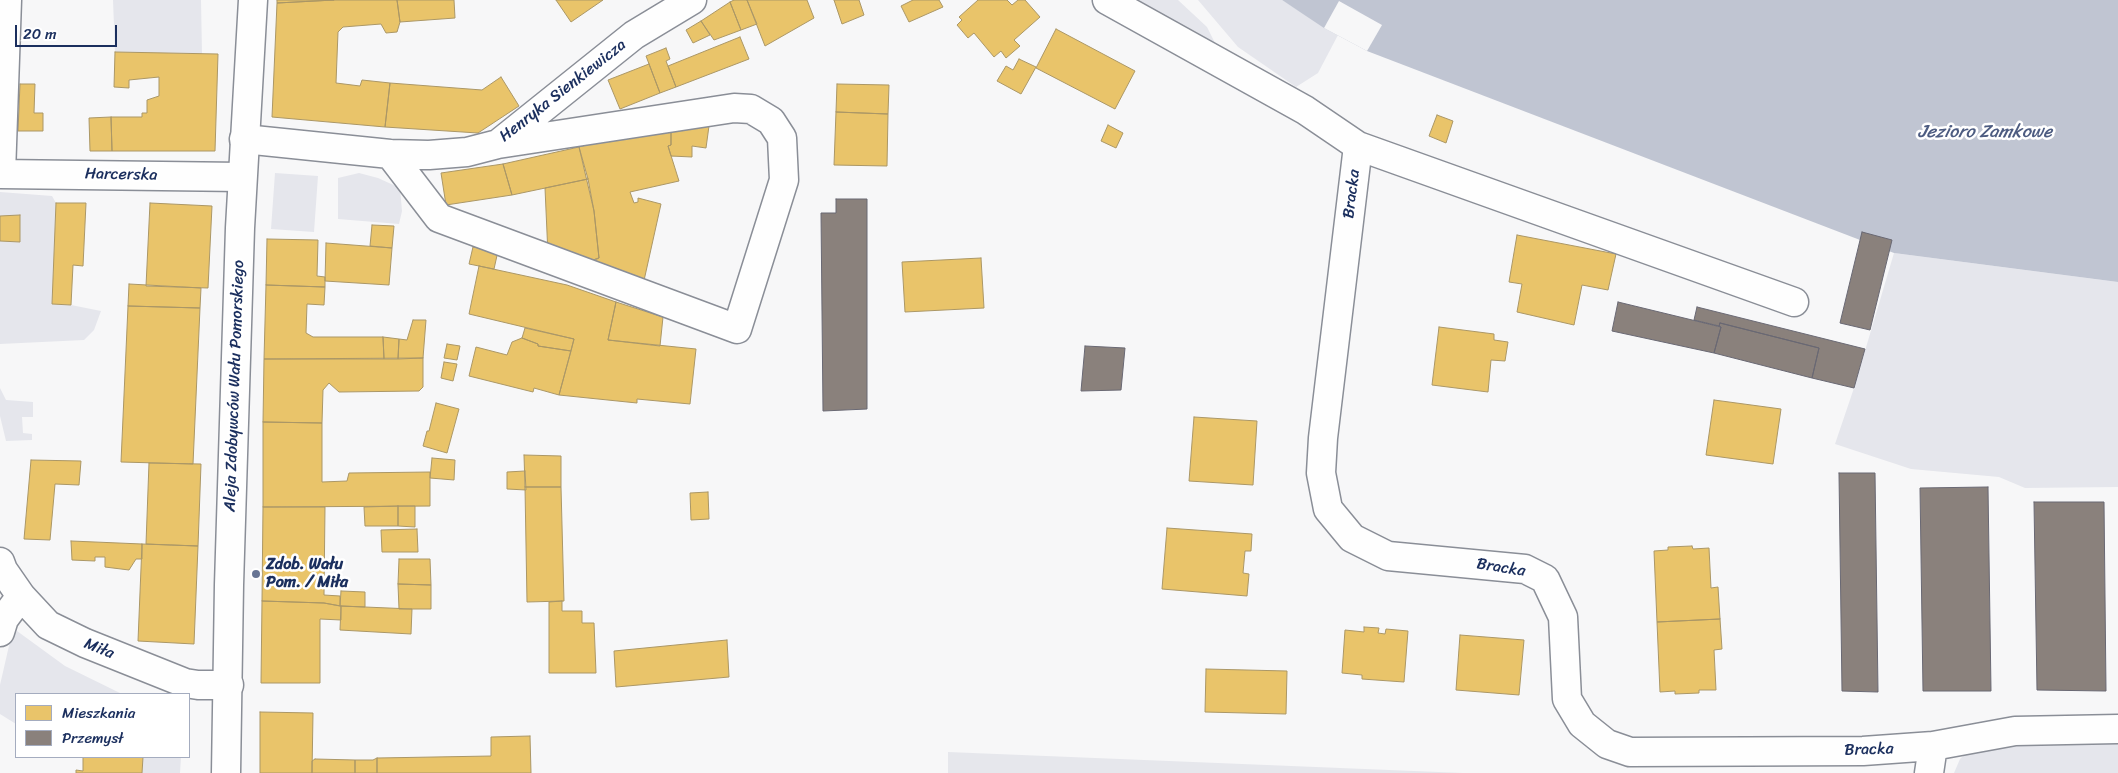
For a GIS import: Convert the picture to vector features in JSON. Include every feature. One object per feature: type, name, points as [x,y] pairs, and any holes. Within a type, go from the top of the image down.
[{"type":"street","points":[[0,174],[8,0]]},
{"type":"street","name":"Aleja Zdobywców Wału Pomorskiego","points":[[226,773],[229,575],[242,177],[253,0]]},
{"type":"street","name":"Henryka Sienkiewicza","points":[[244,139],[390,154],[429,155],[467,152],[498,144],[634,35],[692,0]]},
{"type":"street","name":"Bracka","points":[[1107,0],[1305,110],[1358,146],[1794,302]]},
{"type":"street","points":[[390,154],[439,218],[737,328],[784,180],[782,138],[772,121],[751,109],[734,108],[498,144]]},
{"type":"street","name":"Bracka","points":[[1358,146],[1320,473],[1328,509],[1352,538],[1388,556],[1525,569],[1545,579],[1564,616],[1567,700],[1582,724],[1607,744],[1630,752],[1863,751],[1933,746],[2015,731],[2118,729]]},
{"type":"street","name":"Harcerska","points":[[0,174],[242,177]]},
{"type":"street","name":"Miła","points":[[0,562],[3,570],[22,596],[48,625],[85,643],[186,683],[228,685]]},
{"type":"street","points":[[0,632],[4,619],[22,596]]},
{"type":"street","points":[[1930,773],[1933,746]]},
{"type":"shaded area","points":[[113,0],[201,0],[202,54],[115,52]]},
{"type":"shaded area","points":[[1133,0],[1178,0],[1207,27],[1216,45]]},
{"type":"shaded area","points":[[1198,0],[1282,0],[1338,35],[1318,73],[1296,87],[1238,47]]},
{"type":"shaded area","points":[[275,173],[318,176],[314,232],[271,229]]},
{"type":"shaded area","points":[[359,173],[378,178],[400,188],[402,211],[399,224],[338,219],[338,178]]},
{"type":"shaded area","points":[[0,192],[52,196],[56,203],[52,304],[71,305],[101,311],[94,330],[84,340],[0,344]]},
{"type":"shaded area","points":[[1894,253],[2118,282],[2118,487],[2025,488],[1999,477],[1911,469],[1835,444],[1854,388]]},
{"type":"shaded area","points":[[0,388],[6,400],[33,402],[33,417],[22,417],[23,433],[32,434],[32,440],[6,441],[0,416]]},
{"type":"shaded area","points":[[17,631],[65,666],[120,693],[15,693],[15,723],[0,714],[0,685],[11,637]]},
{"type":"shaded area","points":[[1977,743],[2114,743],[2118,744],[2118,773],[1954,773],[1960,759]]},
{"type":"shaded area","points":[[948,752],[1463,773],[948,773]]},
{"type":"shaded area","points":[[143,758],[181,758],[180,773],[142,773]]},
{"type":"water","name":"Jezioro Zamkowe","points":[[1282,0],[2118,0],[2118,282],[1894,253],[1367,51],[1324,28]]},
{"type":"pier","points":[[1339,1],[1382,25],[1367,51],[1324,28]]},
{"type":"building: Mieszkania","points":[[277,0],[334,0],[277,3]]},
{"type":"building: Mieszkania","points":[[334,0],[397,0],[400,22],[397,32],[386,33],[381,24],[343,27],[338,32],[336,83],[360,86],[362,80],[390,83],[385,127],[272,117],[277,3]]},
{"type":"building: Mieszkania","points":[[397,0],[454,0],[455,18],[400,22]]},
{"type":"building: Mieszkania","points":[[556,0],[603,0],[571,22]]},
{"type":"building: Mieszkania","points":[[734,0],[747,0],[757,24],[741,30],[730,2]]},
{"type":"building: Mieszkania","points":[[747,0],[807,0],[814,18],[765,46]]},
{"type":"building: Mieszkania","points":[[834,0],[859,0],[864,15],[842,24]]},
{"type":"building: Mieszkania","points":[[913,0],[939,0],[943,7],[909,22],[901,6]]},
{"type":"building: Mieszkania","points":[[978,0],[1007,0],[1012,5],[1018,0],[1025,0],[1040,17],[1014,40],[1020,46],[1006,58],[1001,51],[994,57],[974,33],[968,38],[957,25],[962,20],[959,17]]},
{"type":"building: Mieszkania","points":[[730,2],[741,30],[714,40],[701,21]]},
{"type":"building: Mieszkania","points":[[701,21],[710,35],[693,43],[686,30]]},
{"type":"building: Mieszkania","points":[[1056,29],[1135,71],[1115,109],[1036,68]]},
{"type":"building: Mieszkania","points":[[740,37],[749,59],[676,87],[668,66]]},
{"type":"building: Mieszkania","points":[[666,48],[670,59],[666,61],[676,87],[660,93],[646,56]]},
{"type":"building: Mieszkania","points":[[115,52],[218,54],[215,151],[112,151],[111,117],[142,117],[142,113],[147,113],[147,100],[159,96],[159,77],[129,80],[129,88],[114,87]]},
{"type":"building: Mieszkania","points":[[1019,59],[1036,67],[1021,94],[997,81],[1006,66],[1013,70]]},
{"type":"building: Mieszkania","points":[[649,64],[660,93],[620,109],[608,80]]},
{"type":"building: Mieszkania","points":[[501,77],[519,106],[478,133],[385,127],[390,83],[482,90]]},
{"type":"building: Mieszkania","points":[[20,84],[35,84],[34,113],[43,113],[43,131],[18,131]]},
{"type":"building: Mieszkania","points":[[837,84],[889,85],[888,114],[836,112]]},
{"type":"building: Mieszkania","points":[[836,112],[888,114],[887,166],[834,165]]},
{"type":"building: Mieszkania","points":[[1437,115],[1453,121],[1446,143],[1429,136]]},
{"type":"building: Mieszkania","points":[[111,117],[112,151],[90,151],[89,118]]},
{"type":"building: Mieszkania","points":[[1108,125],[1123,133],[1116,148],[1101,141]]},
{"type":"building: Mieszkania","points":[[709,126],[706,148],[692,146],[692,157],[671,156],[668,146],[671,145],[671,128]]},
{"type":"building: Mieszkania","points":[[671,128],[671,145],[668,146],[679,181],[630,192],[634,203],[638,202],[638,198],[661,204],[643,285],[592,269],[595,259],[599,258],[594,211],[579,147],[614,137]]},
{"type":"building: Mieszkania","points":[[579,147],[588,179],[512,195],[503,164]]},
{"type":"building: Mieszkania","points":[[503,164],[512,195],[446,205],[441,173]]},
{"type":"building: Mieszkania","points":[[588,179],[594,211],[599,258],[595,260],[575,259],[548,255],[545,188]]},
{"type":"building: Mieszkania","points":[[56,203],[86,203],[83,266],[73,265],[71,305],[52,304]]},
{"type":"building: Mieszkania","points":[[150,203],[212,206],[208,288],[146,286]]},
{"type":"building: Mieszkania","points":[[20,215],[20,242],[0,241],[0,216]]},
{"type":"building: Mieszkania","points":[[372,225],[394,226],[392,248],[370,246]]},
{"type":"building: Mieszkania","points":[[1517,235],[1616,254],[1608,290],[1582,285],[1574,325],[1517,312],[1522,284],[1509,282]]},
{"type":"building: Mieszkania","points":[[267,239],[318,240],[317,276],[325,277],[325,287],[266,285]]},
{"type":"building: Mieszkania","points":[[326,243],[392,248],[389,285],[325,281]]},
{"type":"building: Mieszkania","points":[[473,247],[498,251],[494,269],[469,264]]},
{"type":"building: Mieszkania","points":[[981,258],[984,308],[905,312],[902,262]]},
{"type":"building: Mieszkania","points":[[479,266],[567,285],[616,302],[608,340],[696,349],[690,404],[637,399],[637,403],[559,395],[574,339],[469,314]]},
{"type":"building: Mieszkania","points":[[129,284],[201,288],[200,308],[128,306]]},
{"type":"building: Mieszkania","points":[[266,285],[325,287],[324,305],[307,304],[306,333],[313,337],[383,337],[384,359],[264,359]]},
{"type":"building: Mieszkania","points":[[616,302],[663,317],[660,346],[608,340]]},
{"type":"building: Mieszkania","points":[[128,306],[200,308],[193,464],[121,462]]},
{"type":"building: Mieszkania","points":[[413,320],[426,320],[423,358],[398,359],[399,339],[407,340]]},
{"type":"building: Mieszkania","points":[[1439,327],[1494,334],[1494,340],[1508,342],[1505,361],[1491,360],[1488,392],[1432,385]]},
{"type":"building: Mieszkania","points":[[525,328],[574,339],[571,351],[538,346],[538,344],[522,338]]},
{"type":"building: Mieszkania","points":[[383,337],[399,339],[398,359],[384,359]]},
{"type":"building: Mieszkania","points":[[522,338],[538,344],[538,346],[571,351],[559,395],[534,388],[533,392],[469,376],[476,347],[507,355],[512,342]]},
{"type":"building: Mieszkania","points":[[447,344],[460,346],[457,360],[444,358]]},
{"type":"building: Mieszkania","points":[[423,358],[423,387],[419,391],[339,392],[329,383],[323,390],[322,423],[263,422],[264,359]]},
{"type":"building: Mieszkania","points":[[444,362],[457,364],[453,381],[441,378]]},
{"type":"building: Mieszkania","points":[[1714,400],[1781,409],[1773,464],[1706,455]]},
{"type":"building: Mieszkania","points":[[436,403],[459,409],[447,453],[423,446]]},
{"type":"building: Mieszkania","points":[[1194,417],[1257,421],[1253,485],[1189,481]]},
{"type":"building: Mieszkania","points":[[263,422],[322,423],[322,482],[347,481],[349,473],[430,472],[430,506],[263,507]]},
{"type":"building: Mieszkania","points":[[524,455],[561,456],[561,487],[525,487]]},
{"type":"building: Mieszkania","points":[[432,458],[455,460],[454,480],[430,478]]},
{"type":"building: Mieszkania","points":[[31,460],[81,461],[79,485],[55,484],[50,540],[24,539]]},
{"type":"building: Mieszkania","points":[[149,463],[201,464],[198,546],[146,544]]},
{"type":"building: Mieszkania","points":[[525,471],[526,490],[507,489],[507,472]]},
{"type":"building: Mieszkania","points":[[525,487],[561,487],[564,601],[527,602]]},
{"type":"building: Mieszkania","points":[[708,492],[709,519],[691,520],[690,493]]},
{"type":"building: Mieszkania","points":[[398,506],[398,526],[365,526],[364,507]]},
{"type":"building: Mieszkania","points":[[398,506],[415,506],[415,527],[398,526]]},
{"type":"building: Mieszkania","points":[[263,507],[325,507],[324,595],[340,596],[340,606],[324,603],[262,601]]},
{"type":"building: Mieszkania","points":[[1167,528],[1252,534],[1251,551],[1245,551],[1243,573],[1249,574],[1247,596],[1162,589]]},
{"type":"building: Mieszkania","points":[[417,529],[418,552],[382,552],[381,530]]},
{"type":"building: Mieszkania","points":[[71,541],[142,544],[142,559],[136,559],[129,570],[105,567],[105,557],[95,557],[95,561],[72,560]]},
{"type":"building: Mieszkania","points":[[142,544],[198,546],[194,644],[138,641]]},
{"type":"building: Mieszkania","points":[[1692,546],[1693,549],[1709,548],[1711,588],[1718,587],[1720,619],[1657,622],[1654,551],[1668,550],[1668,547]]},
{"type":"building: Mieszkania","points":[[399,559],[430,559],[431,585],[398,584]]},
{"type":"building: Mieszkania","points":[[398,584],[431,585],[431,609],[399,609]]},
{"type":"building: Mieszkania","points":[[341,591],[365,592],[365,607],[340,606]]},
{"type":"building: Mieszkania","points":[[262,601],[324,603],[341,606],[341,620],[320,619],[320,683],[261,683]]},
{"type":"building: Mieszkania","points":[[562,601],[562,611],[582,611],[582,623],[594,623],[596,673],[549,673],[549,602]]},
{"type":"building: Mieszkania","points":[[341,606],[412,609],[411,634],[340,630]]},
{"type":"building: Mieszkania","points":[[1720,619],[1722,649],[1714,650],[1716,690],[1699,690],[1699,693],[1675,694],[1675,691],[1660,692],[1657,622]]},
{"type":"building: Mieszkania","points":[[1364,627],[1379,628],[1378,633],[1385,634],[1386,629],[1408,631],[1404,682],[1362,679],[1362,675],[1342,673],[1345,630],[1364,632]]},
{"type":"building: Mieszkania","points":[[1460,635],[1524,640],[1519,695],[1456,690]]},
{"type":"building: Mieszkania","points":[[727,640],[729,677],[616,687],[614,651]]},
{"type":"building: Mieszkania","points":[[1206,669],[1287,671],[1286,714],[1205,712]]},
{"type":"building: Mieszkania","points":[[260,712],[313,713],[312,773],[260,773]]},
{"type":"building: Mieszkania","points":[[530,736],[531,773],[377,773],[377,758],[491,756],[491,737]]},
{"type":"building: Mieszkania","points":[[83,758],[143,758],[142,773],[76,773],[76,770],[83,771]]},
{"type":"building: Mieszkania","points":[[377,758],[377,773],[355,773],[355,760],[373,760]]},
{"type":"building: Mieszkania","points":[[315,759],[355,760],[355,773],[312,773],[312,761]]},
{"type":"building: Przemysł","points":[[836,199],[867,199],[867,409],[823,411],[821,213],[836,213]]},
{"type":"building: Przemysł","points":[[1862,232],[1892,240],[1870,330],[1840,323]]},
{"type":"building: Przemysł","points":[[1618,302],[1721,327],[1714,353],[1612,331]]},
{"type":"building: Przemysł","points":[[1697,307],[1865,349],[1854,388],[1812,378],[1819,348],[1720,323],[1719,326],[1694,320]]},
{"type":"building: Przemysł","points":[[1720,323],[1819,348],[1812,378],[1714,353],[1721,327],[1719,326]]},
{"type":"building: Przemysł","points":[[1085,346],[1125,348],[1121,390],[1081,391]]},
{"type":"building: Przemysł","points":[[1839,473],[1875,473],[1878,692],[1842,691]]},
{"type":"building: Przemysł","points":[[1988,487],[1991,691],[1923,691],[1920,488]]},
{"type":"building: Przemysł","points":[[2034,502],[2104,502],[2106,691],[2037,690]]},
{"type":"place","name":"Zdob. Wału Pom. / Miła","points":[[256,574]]}]
